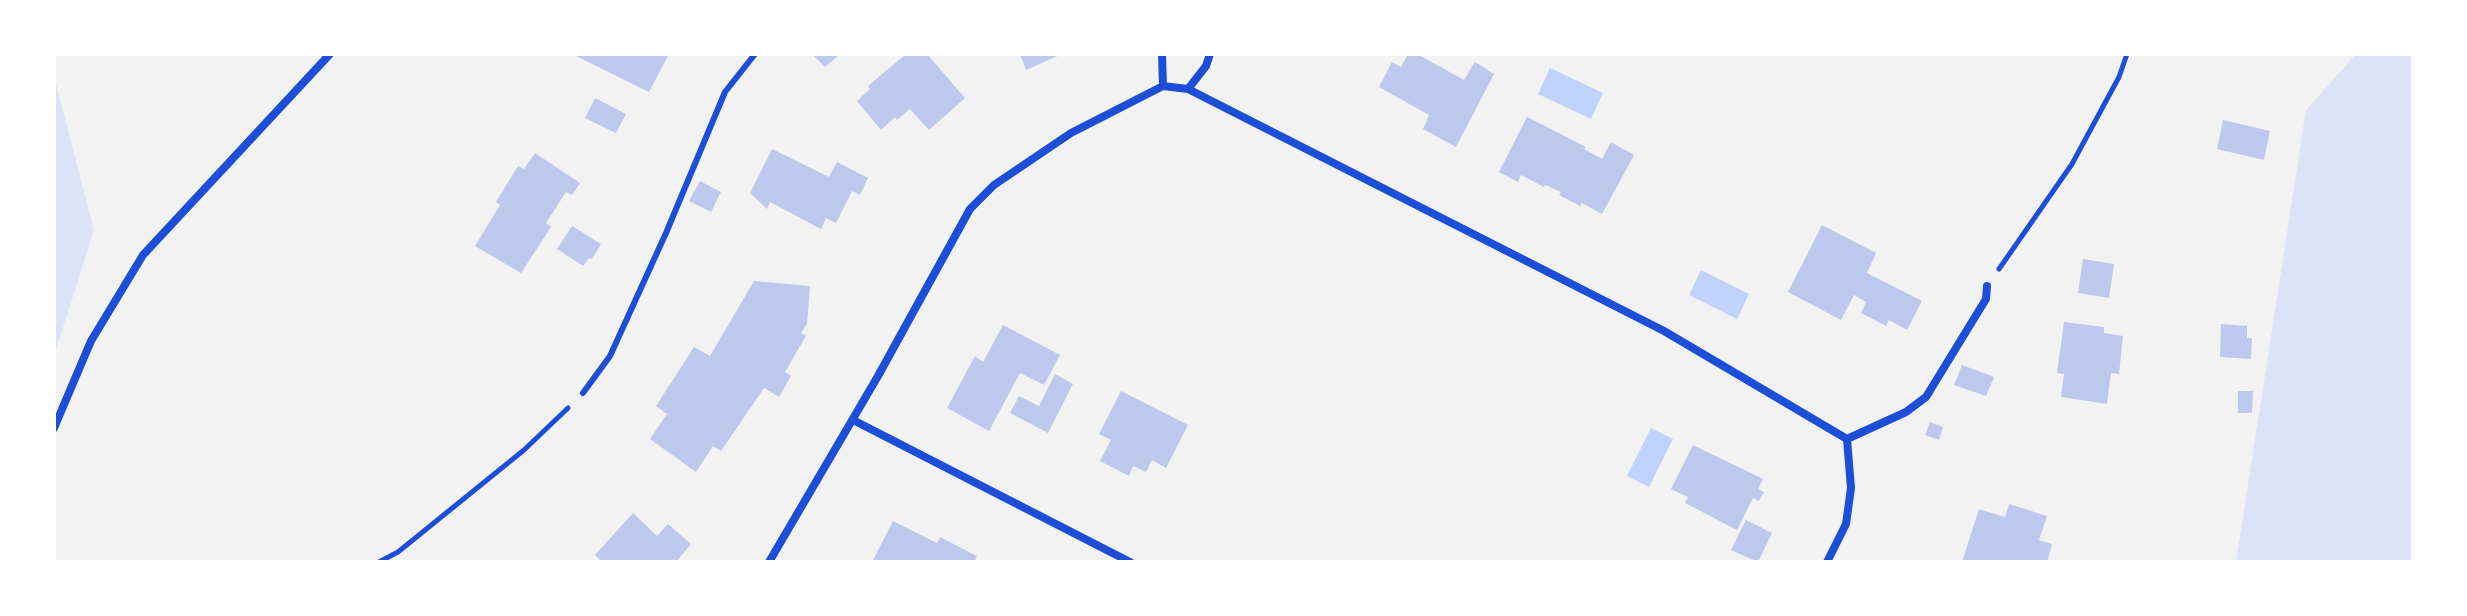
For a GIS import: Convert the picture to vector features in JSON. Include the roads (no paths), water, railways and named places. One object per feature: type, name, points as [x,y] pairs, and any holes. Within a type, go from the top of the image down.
[{"type":"street","points":[[54,428],[91,341],[143,255],[330,54]]},
{"type":"street","points":[[1162,54],[1163,86]]},
{"type":"street","points":[[1188,89],[1206,66],[1210,54]]},
{"type":"street","points":[[770,562],[970,209],[994,185],[1071,133],[1163,86],[1188,89],[1664,331],[1847,439]]},
{"type":"street","points":[[1847,439],[1906,412],[1926,397],[1986,299],[1987,286]]},
{"type":"street","points":[[853,420],[1130,562]]},
{"type":"street","points":[[1827,562],[1846,524],[1851,488],[1847,439]]},
{"type":"lane","points":[[583,393],[610,356],[725,92],[755,54]]},
{"type":"water","points":[[1550,68],[1603,93],[1591,119],[1538,94]]},
{"type":"water","points":[[1701,270],[1749,294],[1737,319],[1689,295]]},
{"type":"water","points":[[1651,428],[1673,439],[1649,487],[1627,476]]}]
